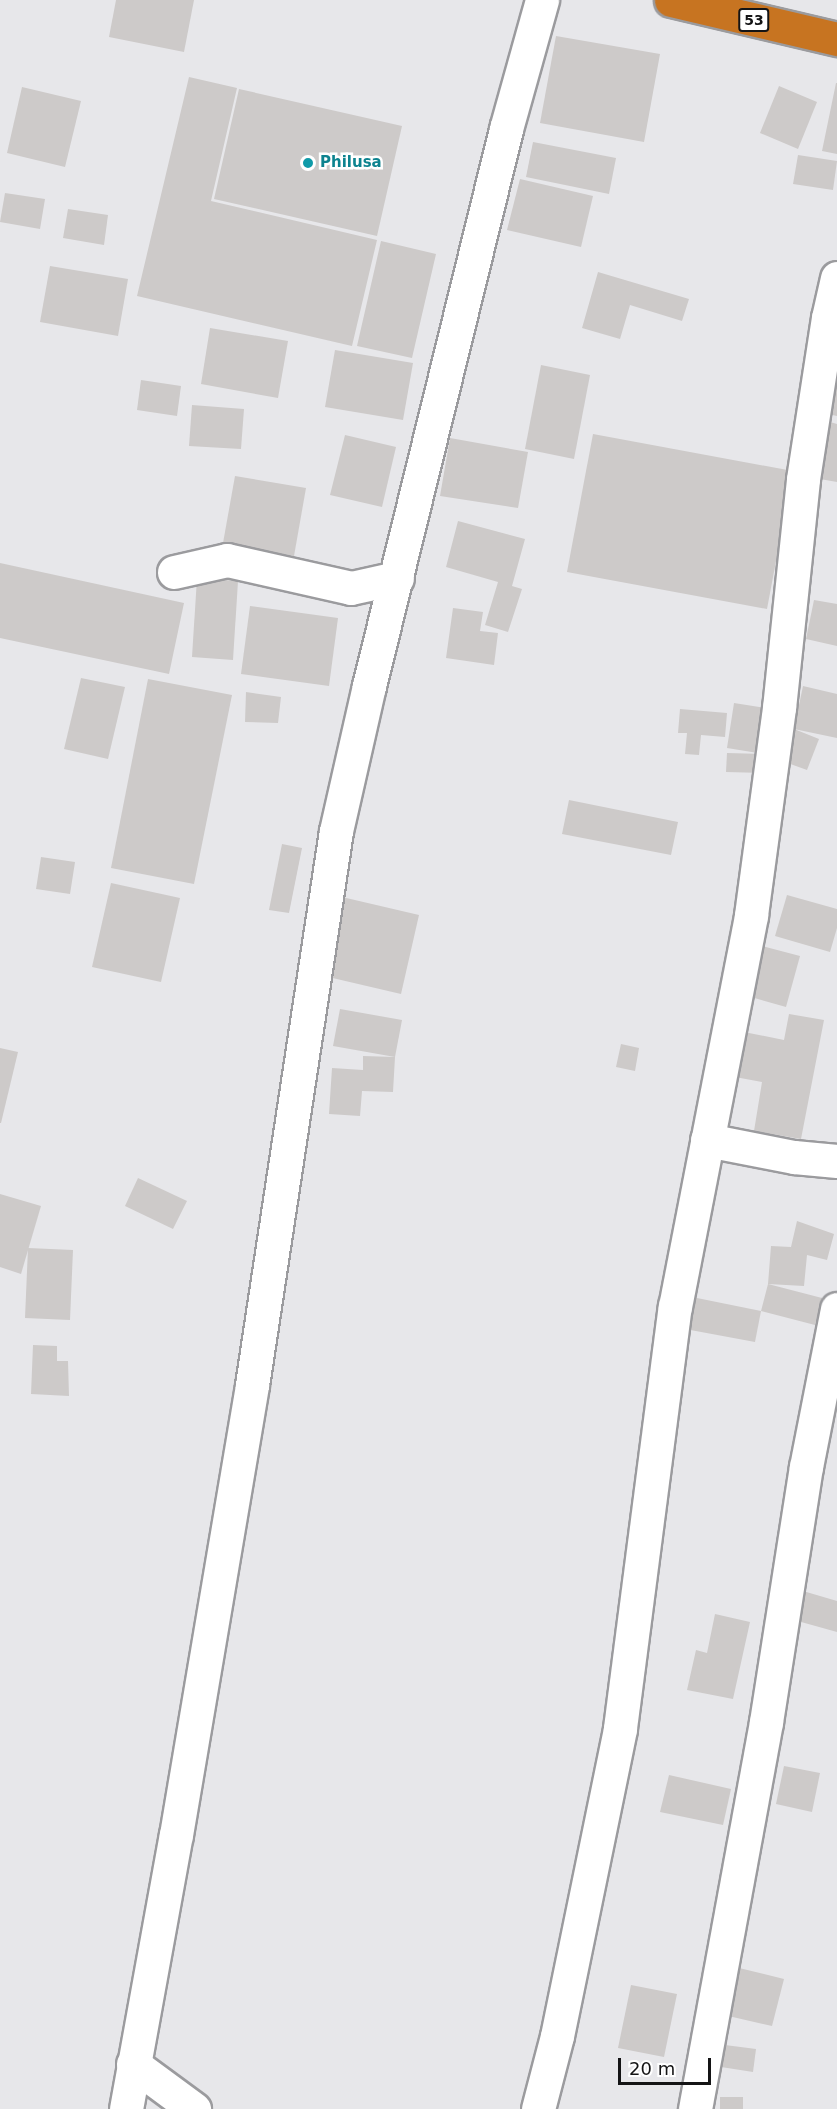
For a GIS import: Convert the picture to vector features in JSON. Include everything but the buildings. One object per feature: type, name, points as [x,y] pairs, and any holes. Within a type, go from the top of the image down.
[{"type":"highway","name":"53","points":[[671,0],[761,10],[837,39]]},
{"type":"street","points":[[126,2109],[176,1835],[254,1373],[336,831],[506,129],[542,0]]},
{"type":"street","points":[[538,2109],[557,2036],[620,1728],[675,1307],[751,915],[779,708],[803,479],[828,318],[837,278]]},
{"type":"street","points":[[174,572],[227,560],[351,588],[397,578]]},
{"type":"street","points":[[707,1140],[794,1157],[837,1161]]},
{"type":"street","points":[[695,2109],[766,1722],[806,1467],[837,1309]]},
{"type":"street","points":[[134,2064],[194,2109]]},
{"type":"place","name":"Philusa","points":[[308,163]]}]
